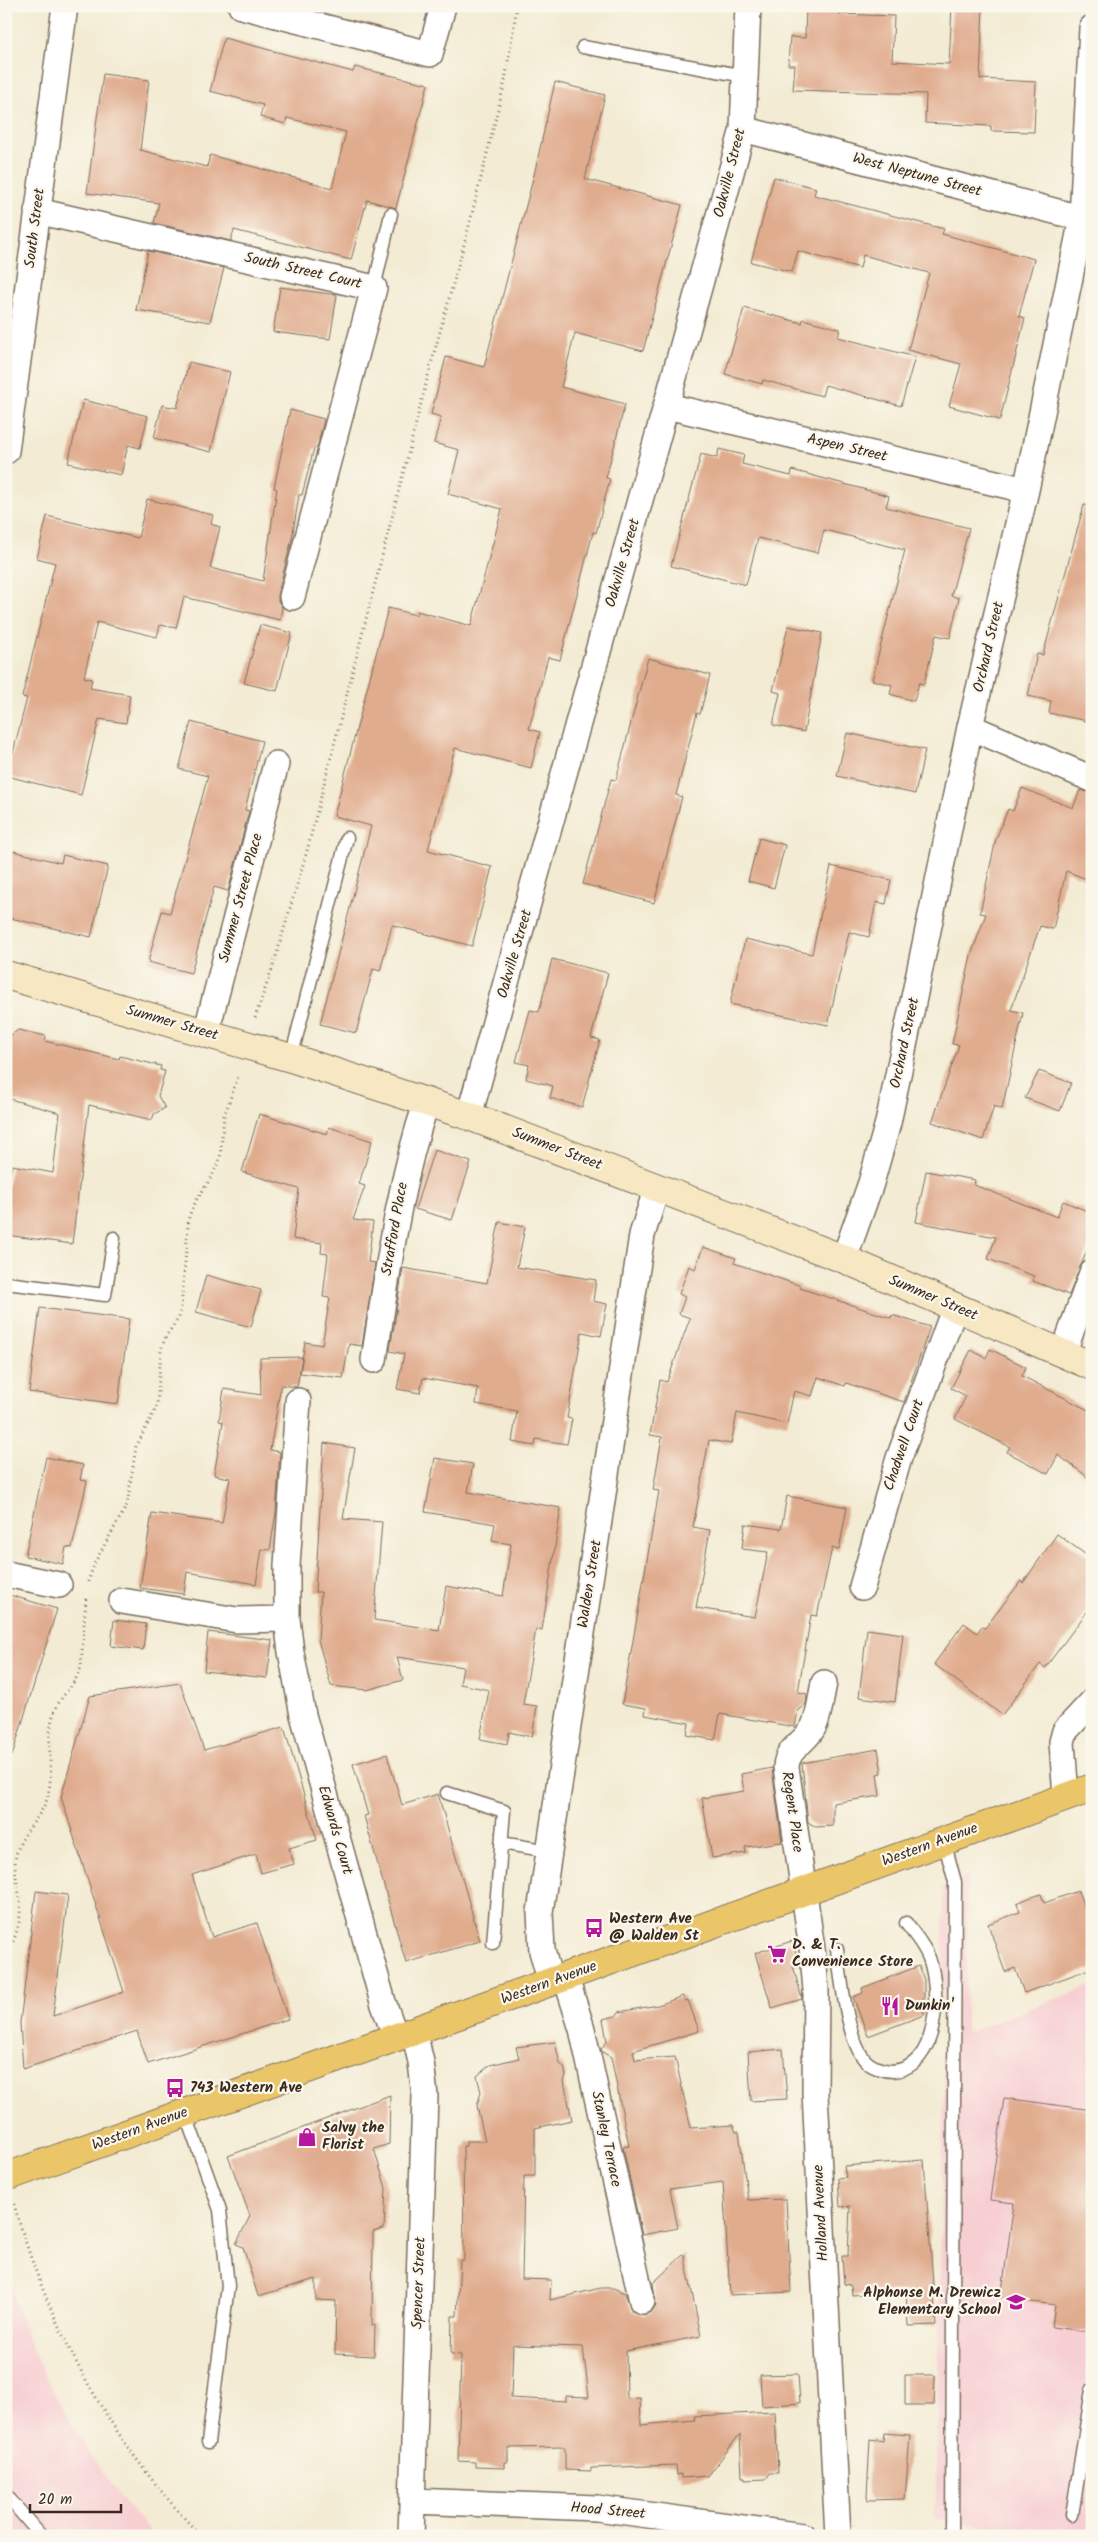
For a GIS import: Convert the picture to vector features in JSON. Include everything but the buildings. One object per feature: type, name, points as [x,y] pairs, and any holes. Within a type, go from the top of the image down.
[{"type":"main road","name":"Summer Street","points":[[6,975],[248,1045],[427,1101],[657,1187],[844,1260],[1092,1366]]},
{"type":"main road","name":"Western Avenue","points":[[6,2177],[1092,1788]]},
{"type":"street","name":"South Street","points":[[6,451],[65,6]]},
{"type":"street","points":[[241,6],[430,54],[443,6]]},
{"type":"street","name":"Oakville Street","points":[[468,1116],[743,129],[748,6]]},
{"type":"street","name":"Orchard Street","points":[[844,1260],[888,1123],[970,728],[1087,220],[1092,28]]},
{"type":"street","name":"West Neptune Street","points":[[743,129],[1087,220]]},
{"type":"street","name":"South Street Court","points":[[37,211],[374,288],[292,597]]},
{"type":"street","name":"Aspen Street","points":[[667,406],[1026,490]]},
{"type":"street","points":[[970,728],[1092,779]]},
{"type":"street","name":"Summer Street Place","points":[[206,1033],[276,764]]},
{"type":"street","name":"Strafford Place","points":[[374,1360],[400,1196],[411,1150],[427,1101]]},
{"type":"street","name":"Walden Street","points":[[558,1980],[542,1951],[540,1912],[642,1235],[657,1187]]},
{"type":"street","points":[[1063,1354],[1092,1273]]},
{"type":"street","name":"Chadwell Court","points":[[862,1587],[898,1458],[955,1306]]},
{"type":"street","name":"Edwards Court","points":[[298,1401],[287,1566],[287,1619],[303,1715],[383,2002],[405,2035]]},
{"type":"street","points":[[6,1574],[59,1585]]},
{"type":"street","points":[[122,1601],[237,1620],[287,1619]]},
{"type":"street","name":"Regent Place","points":[[803,1892],[786,1760],[791,1750],[813,1728],[824,1683]]},
{"type":"street","points":[[1066,1797],[1062,1742],[1066,1731],[1092,1702]]},
{"type":"street","name":"Holland Avenue","points":[[803,1892],[816,1990],[815,2094],[838,2536]]},
{"type":"street","name":"Stanley Terrace","points":[[558,1980],[582,2029],[642,2301]]},
{"type":"street","name":"Spencer Street","points":[[405,2035],[421,2062],[425,2096],[411,2536]]},
{"type":"street","name":"Hood Street","points":[[412,2501],[597,2508],[803,2536]]},
{"type":"lane","points":[[583,47],[745,76]]},
{"type":"lane","points":[[374,288],[391,214]]},
{"type":"lane","points":[[291,1058],[347,838]]},
{"type":"lane","points":[[6,1283],[104,1295],[114,1238]]},
{"type":"lane","points":[[447,1794],[504,1811],[493,1943]]},
{"type":"lane","points":[[944,1841],[955,1882],[952,2536]]},
{"type":"lane","points":[[501,1843],[550,1851]]},
{"type":"lane","points":[[837,1950],[846,2003],[862,2056],[869,2063],[884,2070],[907,2068],[916,2062],[928,2043],[934,2010],[932,1971],[929,1958],[906,1923]]},
{"type":"lane","points":[[186,2113],[220,2210],[228,2286],[208,2442]]},
{"type":"lane","points":[[1072,2515],[1092,2390]]},
{"type":"lane","points":[[6,2495],[41,2536]]},
{"type":"path","points":[[6,1955],[15,1938],[20,1915],[15,1874],[17,1853],[26,1831],[45,1803],[48,1795],[51,1723],[54,1711],[77,1678],[81,1667],[86,1592],[95,1562],[127,1505],[136,1446],[157,1406],[161,1350],[166,1336],[179,1318],[181,1308],[189,1216],[220,1159],[224,1116],[248,1045],[307,851],[428,378],[468,230],[505,81],[517,6]]},
{"type":"path","points":[[59,1585],[122,1601]]},
{"type":"path","points":[[18,2217],[52,2311],[92,2394],[151,2479],[200,2536]]},
{"type":"shaded area","name":"Alphonse M. Drewicz Elementary School","points":[[967,1877],[966,2033],[1092,1985],[1092,2536],[1056,2536],[935,2519],[944,2085],[943,1887]]},
{"type":"shaded area","points":[[6,2276],[32,2350],[62,2407],[91,2456],[127,2505],[154,2536],[6,2536]]},
{"type":"place","name":"Western Ave @ Walden St","points":[[594,1928]]},
{"type":"place","name":"D. & T. Convenience Store","points":[[777,1954]]},
{"type":"place","name":"Dunkin'","points":[[890,2006]]},
{"type":"place","name":"743 Western Ave","points":[[175,2088]]},
{"type":"place","name":"Salvy the Florist","points":[[307,2137]]},
{"type":"place","name":"Alphonse M. Drewicz Elementary School","points":[[1016,2302]]}]
